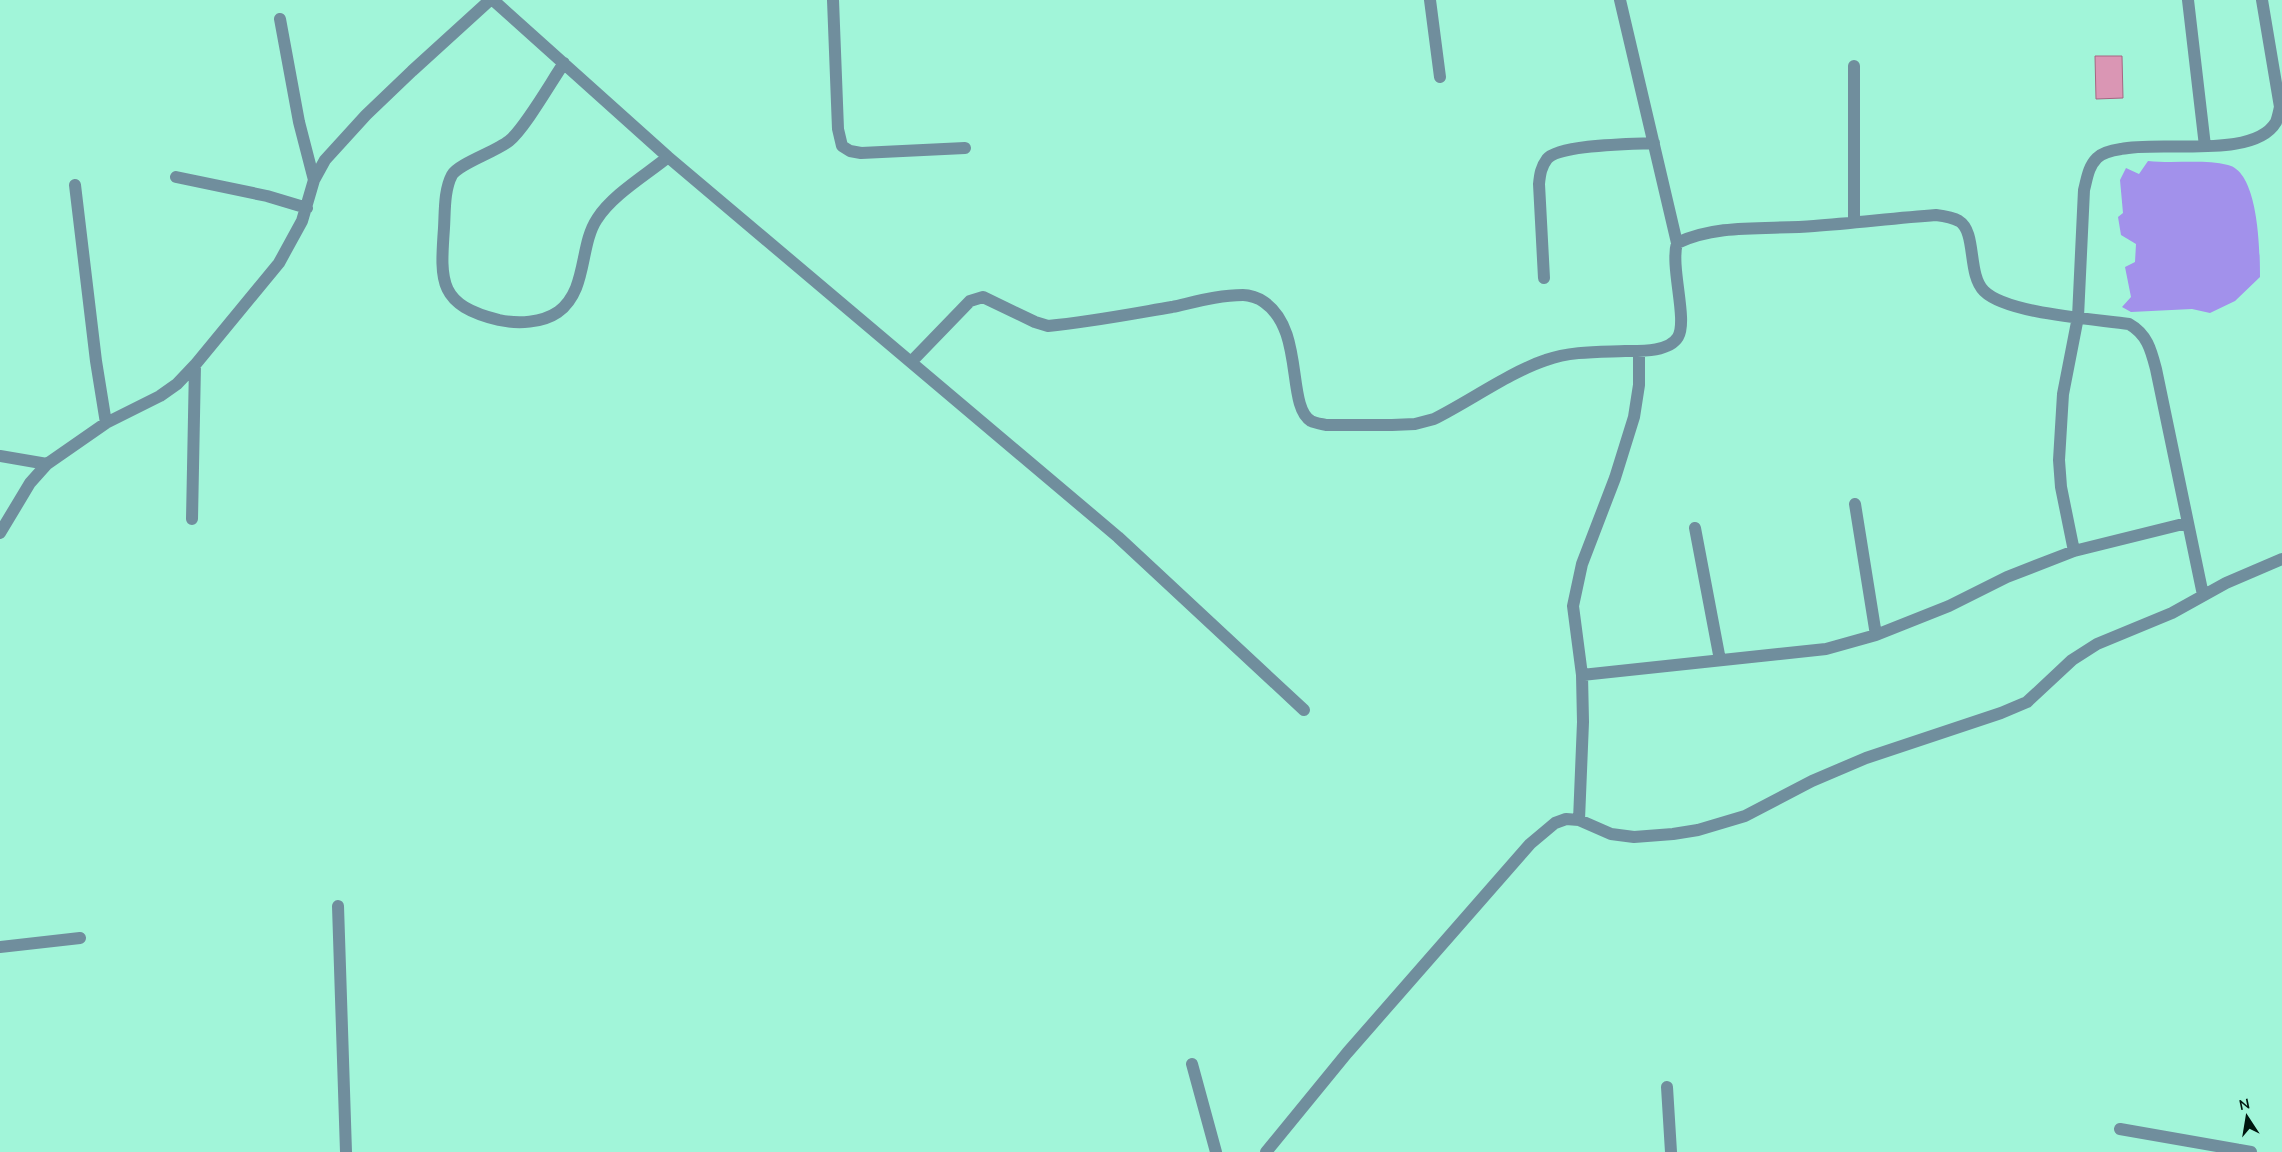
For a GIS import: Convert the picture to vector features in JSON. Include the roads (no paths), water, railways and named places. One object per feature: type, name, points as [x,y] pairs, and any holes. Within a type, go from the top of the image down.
[{"type":"street","points":[[0,533],[30,483],[47,464],[106,423],[160,396],[177,384],[195,366],[279,263],[294,238],[307,208],[314,180],[324,160],[366,115],[492,0],[668,157],[1118,537],[1304,710]]},
{"type":"street","points":[[833,0],[838,129],[842,146],[850,151],[861,152],[965,148]]},
{"type":"street","points":[[1430,0],[1440,77]]},
{"type":"street","points":[[911,362],[970,301],[976,298],[983,297],[1035,322],[1048,326],[1135,313],[1220,297],[1245,295],[1263,301],[1278,314],[1288,334],[1304,414],[1312,421],[1326,425],[1392,425],[1415,424],[1434,419],[1546,360],[1593,352],[1639,351],[1669,346],[1679,336],[1681,315],[1674,255],[1677,242],[1620,0]]},
{"type":"street","points":[[2188,0],[2205,146]]},
{"type":"street","points":[[2074,551],[2061,486],[2059,460],[2063,394],[2078,317],[2084,190],[2089,170],[2097,157],[2128,147],[2231,145],[2251,140],[2267,131],[2279,121],[2279,91],[2262,0]]},
{"type":"street","points":[[280,19],[299,122],[314,180]]},
{"type":"street","points":[[564,63],[512,139],[482,158],[458,168],[452,174],[447,188],[442,273],[454,300],[482,315],[508,322],[545,318],[559,311],[569,300],[581,274],[589,235],[596,219],[608,204],[668,157]]},
{"type":"street","points":[[1854,66],[1854,221]]},
{"type":"street","points":[[1544,278],[1539,184],[1540,170],[1548,157],[1563,150],[1654,143]]},
{"type":"street","points":[[176,177],[267,196],[307,208]]},
{"type":"street","points":[[75,185],[96,362],[106,423]]},
{"type":"street","points":[[1677,242],[1692,236],[1715,231],[1814,226],[1936,215],[1953,218],[1961,222],[1968,234],[1974,275],[1984,291],[2000,302],[2024,310],[2129,324],[2140,330],[2146,338],[2156,369],[2203,595]]},
{"type":"street","points":[[1579,820],[1583,731],[1582,675],[1573,606],[1582,564],[1615,478],[1634,417],[1639,384],[1639,351]]},
{"type":"street","points":[[192,519],[195,366]]},
{"type":"street","points":[[0,456],[47,464]]},
{"type":"street","points":[[1855,504],[1876,635]]},
{"type":"street","points":[[1582,675],[1826,649],[1876,635],[1949,606],[2007,577],[2074,551],[2188,523]]},
{"type":"street","points":[[1694,528],[1720,660]]},
{"type":"street","points":[[1266,1152],[1347,1053],[1530,844],[1555,823],[1566,819],[1579,820],[1611,834],[1634,837],[1698,830],[1745,816],[1812,781],[1866,758],[2001,713],[2027,702],[2072,660],[2097,644],[2172,613],[2203,595],[2282,560]]},
{"type":"street","points":[[338,906],[346,1152]]},
{"type":"street","points":[[0,947],[80,938]]},
{"type":"street","points":[[1192,1064],[1216,1152]]},
{"type":"street","points":[[1667,1087],[1671,1152]]},
{"type":"street","points":[[2120,1129],[2251,1152]]}]
